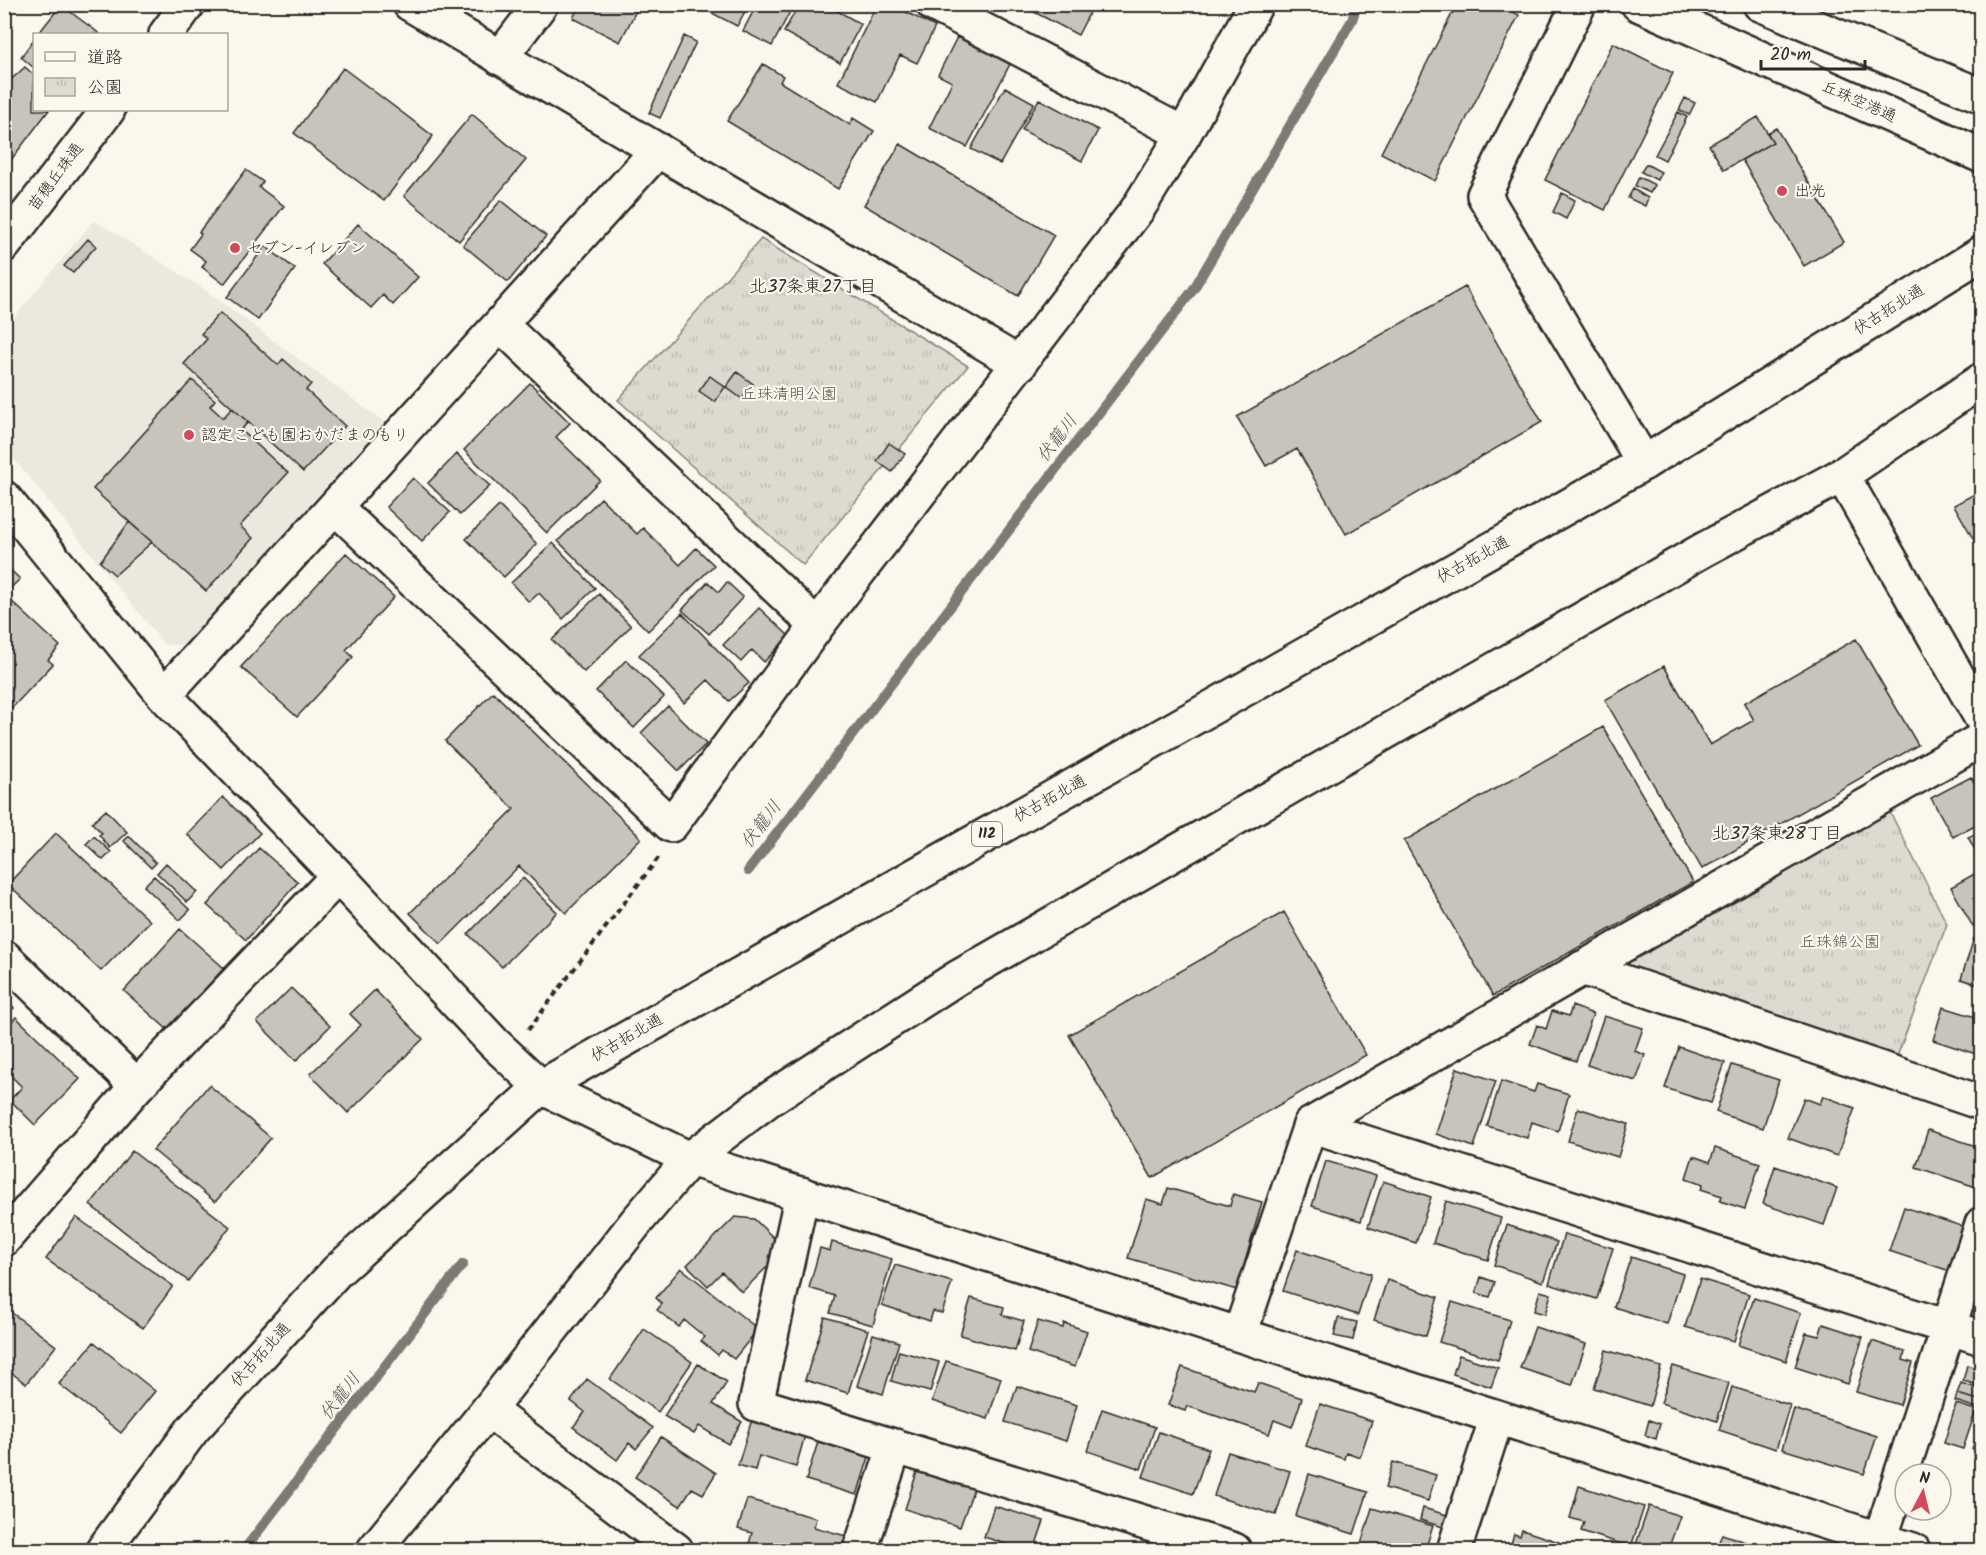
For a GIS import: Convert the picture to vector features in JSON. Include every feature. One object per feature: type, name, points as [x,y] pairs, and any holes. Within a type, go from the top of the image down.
[{"type":"street","points":[[167,33],[189,4]]},
{"type":"street","points":[[410,4],[1020,364]]},
{"type":"street","points":[[500,58],[541,4]]},
{"type":"street","points":[[933,4],[1184,134]]},
{"type":"street","points":[[335,507],[671,825],[817,626],[1137,210],[1184,134],[1256,4]]},
{"type":"street","points":[[1579,4],[1484,195],[1644,463]]},
{"type":"street","name":"丘珠空港通","points":[[1638,4],[1982,156]]},
{"type":"street","points":[[1760,4],[1982,96]]},
{"type":"street","name":"苗穂丘珠通","points":[[4,245],[107,111]]},
{"type":"street","points":[[164,695],[658,150]]},
{"type":"street","name":"伏古拓北通","points":[[103,1551],[194,1430],[337,1271],[541,1087],[1644,463],[1982,253]]},
{"type":"street","points":[[501,325],[817,626]]},
{"type":"street","points":[[374,1551],[637,1221],[690,1159],[768,1100],[957,978],[1692,556],[1842,475],[1982,380]]},
{"type":"street","points":[[1842,475],[1982,719]]},
{"type":"street","points":[[4,498],[164,695],[494,1043],[541,1087],[690,1159],[1913,1551]]},
{"type":"street","points":[[1240,1334],[1310,1125],[1982,739]]},
{"type":"street","points":[[4,1239],[137,1086],[338,876]]},
{"type":"street","points":[[4,957],[137,1086]]},
{"type":"street","points":[[1582,969],[1982,1103]]},
{"type":"street","points":[[1310,1125],[1982,1338]]},
{"type":"street","points":[[802,1194],[756,1404],[1234,1551]]},
{"type":"street","points":[[1880,1540],[1982,1224]]},
{"type":"street","points":[[488,1410],[676,1551]]},
{"type":"street","points":[[1454,1551],[1497,1417]]},
{"type":"street","points":[[860,1551],[895,1446]]},
{"type":"path","points":[[526,1033],[665,849]]},
{"type":"shaded area","name":"認定こども園おかだまのもり","points":[[94,220],[201,287],[384,422],[184,645],[165,645],[5,448],[5,329]]},
{"type":"green space","name":"丘珠清明公園","points":[[761,239],[968,366],[803,565],[618,400]]},
{"type":"green space","name":"丘珠錦公園","points":[[1888,808],[1947,924],[1895,1062],[1615,962]]},
{"type":"building","points":[[580,4],[639,5],[620,42],[573,18]]},
{"type":"building","points":[[714,4],[749,4],[737,26],[710,12]]},
{"type":"building","points":[[757,4],[794,4],[772,46],[743,31]]},
{"type":"building","points":[[799,4],[825,4],[861,24],[840,63],[784,32]]},
{"type":"building","points":[[877,4],[891,4],[935,27],[917,63],[900,55],[877,102],[838,83]]},
{"type":"building","points":[[1019,4],[1094,4],[1078,35]]},
{"type":"building","points":[[1457,4],[1498,4],[1519,15],[1435,181],[1381,153]]},
{"type":"building","points":[[61,5],[99,33],[39,33]]},
{"type":"building","points":[[684,36],[696,42],[660,118],[649,113]]},
{"type":"building","points":[[957,37],[1010,64],[967,147],[929,128],[952,82],[938,75]]},
{"type":"building","points":[[33,40],[33,67],[21,57]]},
{"type":"building","points":[[1613,43],[1673,73],[1605,210],[1545,180]]},
{"type":"building","points":[[763,64],[783,76],[780,82],[850,125],[853,118],[874,131],[838,189],[727,121]]},
{"type":"building","points":[[25,67],[33,74],[33,111],[48,111],[4,169],[4,86]]},
{"type":"building","points":[[343,68],[433,136],[384,201],[294,133]]},
{"type":"building","points":[[1005,87],[1034,103],[1000,164],[971,149]]},
{"type":"building","points":[[1685,98],[1695,103],[1689,115],[1679,110]]},
{"type":"building","points":[[1039,99],[1098,130],[1082,161],[1022,130]]},
{"type":"building","points":[[1678,112],[1687,117],[1665,160],[1655,155]]},
{"type":"building","points":[[472,114],[526,160],[459,241],[404,196]]},
{"type":"building","points":[[1758,117],[1773,142],[1724,170],[1709,145]]},
{"type":"building","points":[[1776,128],[1844,242],[1804,266],[1742,160],[1773,142],[1767,133]]},
{"type":"building","points":[[900,144],[1054,235],[1018,296],[864,205]]},
{"type":"building","points":[[1646,164],[1661,172],[1657,180],[1641,172]]},
{"type":"building","points":[[246,170],[263,182],[259,187],[284,206],[224,284],[202,267],[206,261],[190,249],[201,234],[199,232]]},
{"type":"building","points":[[1639,177],[1655,185],[1650,193],[1635,186]]},
{"type":"building","points":[[1633,189],[1648,198],[1645,206],[1628,198]]},
{"type":"building","points":[[1562,193],[1575,200],[1566,219],[1553,212]]},
{"type":"building","points":[[501,200],[546,236],[508,282],[463,245]]},
{"type":"building","points":[[358,224],[418,277],[393,305],[383,295],[371,308],[322,264]]},
{"type":"building","points":[[88,239],[96,246],[73,273],[64,266]]},
{"type":"building","points":[[265,246],[295,269],[258,320],[227,297]]},
{"type":"building","points":[[1465,287],[1542,422],[1346,534],[1297,449],[1266,466],[1237,417]]},
{"type":"building","points":[[220,313],[278,365],[283,359],[311,384],[306,390],[345,426],[303,472],[184,364],[207,339],[201,334]]},
{"type":"building","points":[[737,372],[753,384],[742,399],[726,387]]},
{"type":"building","points":[[710,376],[725,387],[715,402],[699,391]]},
{"type":"building","points":[[192,380],[215,400],[210,406],[223,418],[232,408],[248,422],[241,430],[288,473],[240,526],[253,538],[206,591],[93,489]]},
{"type":"building","points":[[530,383],[570,423],[556,437],[600,480],[547,533],[464,450]]},
{"type":"building","points":[[889,443],[905,454],[892,472],[877,461]]},
{"type":"building","points":[[457,454],[490,486],[460,515],[428,483]]},
{"type":"building","points":[[413,478],[450,512],[422,541],[386,507]]},
{"type":"building","points":[[1982,490],[1982,554],[1954,505]]},
{"type":"building","points":[[601,498],[637,534],[643,528],[680,565],[696,548],[714,565],[648,631],[558,541]]},
{"type":"building","points":[[499,506],[537,544],[504,577],[466,539]]},
{"type":"building","points":[[129,522],[152,542],[115,575],[100,562]]},
{"type":"building","points":[[553,543],[595,588],[563,619],[539,593],[529,602],[511,583]]},
{"type":"building","points":[[346,553],[394,597],[346,650],[353,657],[297,717],[241,667]]},
{"type":"building","points":[[4,564],[20,579],[4,594]]},
{"type":"building","points":[[708,582],[719,592],[727,582],[743,597],[709,634],[682,610]]},
{"type":"building","points":[[599,594],[631,626],[584,672],[552,640]]},
{"type":"building","points":[[7,597],[60,646],[48,660],[53,664],[12,708],[7,704],[4,706],[4,600]]},
{"type":"building","points":[[759,608],[789,636],[764,662],[752,650],[741,662],[723,645]]},
{"type":"building","points":[[682,613],[749,683],[729,701],[708,680],[684,703],[639,655]]},
{"type":"building","points":[[1856,639],[1918,745],[1702,869],[1605,700],[1664,666],[1710,745],[1754,720],[1744,703]]},
{"type":"building","points":[[626,660],[664,697],[634,728],[596,691]]},
{"type":"building","points":[[493,692],[641,838],[566,913],[519,866],[441,944],[410,913],[514,809],[445,741]]},
{"type":"building","points":[[668,706],[706,744],[679,771],[641,733]]},
{"type":"building","points":[[1603,727],[1693,882],[1493,996],[1404,841]]},
{"type":"building","points":[[1971,777],[1982,795],[1982,821],[1953,837],[1931,798]]},
{"type":"building","points":[[223,797],[260,833],[224,870],[187,834]]},
{"type":"building","points":[[106,810],[127,832],[110,848],[99,835],[102,833],[92,823]]},
{"type":"building","points":[[1982,831],[1982,863],[1968,837]]},
{"type":"building","points":[[56,833],[150,921],[101,971],[8,884]]},
{"type":"building","points":[[94,836],[111,852],[103,860],[86,844]]},
{"type":"building","points":[[129,836],[156,863],[151,868],[124,841]]},
{"type":"building","points":[[259,848],[298,882],[246,940],[207,905]]},
{"type":"building","points":[[166,863],[197,892],[187,902],[157,873]]},
{"type":"building","points":[[1978,872],[1982,878],[1982,922],[1973,927],[1951,887]]},
{"type":"building","points":[[154,876],[190,910],[180,920],[144,886]]},
{"type":"building","points":[[523,878],[557,912],[502,967],[468,934]]},
{"type":"building","points":[[1284,912],[1366,1055],[1152,1178],[1069,1035]]},
{"type":"building","points":[[180,929],[224,968],[168,1030],[124,991]]},
{"type":"building","points":[[1974,938],[1982,941],[1982,986],[1961,979]]},
{"type":"building","points":[[291,988],[330,1026],[296,1061],[257,1022]]},
{"type":"building","points":[[375,990],[423,1039],[348,1113],[310,1074],[361,1025],[350,1014]]},
{"type":"building","points":[[4,999],[14,1008],[4,1017]]},
{"type":"building","points":[[1572,1006],[1593,1014],[1576,1061],[1530,1044],[1537,1025],[1546,1029],[1552,1011],[1569,1016]]},
{"type":"building","points":[[1943,1007],[1982,1019],[1982,1056],[1933,1040]]},
{"type":"building","points":[[1604,1016],[1643,1028],[1635,1051],[1645,1055],[1636,1081],[1587,1065]]},
{"type":"building","points":[[16,1017],[80,1079],[35,1125],[10,1100],[22,1087],[4,1069],[4,1029]]},
{"type":"building","points":[[1679,1047],[1725,1063],[1711,1103],[1665,1088]]},
{"type":"building","points":[[1732,1065],[1779,1080],[1763,1128],[1716,1112]]},
{"type":"building","points":[[1457,1068],[1496,1081],[1474,1147],[1436,1134]]},
{"type":"building","points":[[1501,1081],[1534,1092],[1537,1084],[1569,1094],[1558,1131],[1532,1122],[1527,1138],[1487,1126]]},
{"type":"building","points":[[209,1085],[271,1138],[215,1202],[153,1150]]},
{"type":"building","points":[[1823,1096],[1855,1108],[1837,1156],[1788,1138],[1804,1098],[1820,1104]]},
{"type":"building","points":[[1578,1108],[1628,1124],[1618,1157],[1568,1141]]},
{"type":"building","points":[[1928,1130],[1982,1148],[1982,1182],[1979,1188],[1916,1167]]},
{"type":"building","points":[[1715,1148],[1760,1163],[1745,1209],[1720,1201],[1722,1196],[1701,1189],[1703,1184],[1686,1178],[1693,1156],[1710,1162]]},
{"type":"building","points":[[132,1151],[230,1227],[188,1281],[90,1205]]},
{"type":"building","points":[[1326,1161],[1376,1176],[1361,1221],[1312,1206]]},
{"type":"building","points":[[1775,1166],[1837,1188],[1824,1225],[1763,1204]]},
{"type":"building","points":[[1383,1181],[1431,1197],[1416,1243],[1368,1227]]},
{"type":"building","points":[[1168,1188],[1230,1206],[1233,1194],[1262,1202],[1237,1290],[1128,1258],[1146,1199],[1163,1204]]},
{"type":"building","points":[[1446,1201],[1501,1218],[1488,1260],[1433,1243]]},
{"type":"building","points":[[1904,1207],[1964,1227],[1950,1271],[1889,1251]]},
{"type":"building","points":[[76,1217],[173,1286],[143,1328],[46,1259]]},
{"type":"building","points":[[735,1217],[754,1219],[778,1242],[775,1259],[742,1292],[722,1272],[708,1286],[687,1265]]},
{"type":"building","points":[[1507,1225],[1557,1242],[1543,1282],[1494,1265]]},
{"type":"building","points":[[1564,1234],[1613,1248],[1597,1299],[1549,1284]]},
{"type":"building","points":[[832,1242],[892,1259],[873,1325],[830,1313],[835,1296],[809,1288],[820,1248],[830,1251]]},
{"type":"building","points":[[1297,1250],[1371,1274],[1358,1315],[1283,1291]]},
{"type":"building","points":[[1631,1257],[1683,1274],[1667,1324],[1614,1307]]},
{"type":"building","points":[[895,1265],[952,1282],[942,1313],[933,1311],[930,1321],[882,1305]]},
{"type":"building","points":[[681,1268],[758,1329],[734,1359],[722,1350],[718,1355],[701,1341],[705,1337],[684,1320],[679,1327],[657,1310],[662,1304],[656,1298]]},
{"type":"building","points":[[1481,1277],[1495,1282],[1490,1297],[1476,1293]]},
{"type":"building","points":[[1700,1279],[1749,1294],[1734,1341],[1685,1327]]},
{"type":"building","points":[[1387,1280],[1438,1297],[1426,1336],[1374,1320]]},
{"type":"building","points":[[1540,1291],[1551,1294],[1545,1314],[1534,1311]]},
{"type":"building","points":[[971,1298],[1004,1307],[1002,1315],[1024,1321],[1015,1351],[960,1335]]},
{"type":"building","points":[[1754,1298],[1801,1313],[1786,1361],[1738,1345]]},
{"type":"building","points":[[1452,1302],[1510,1320],[1498,1360],[1439,1342]]},
{"type":"building","points":[[4,1307],[56,1346],[26,1384],[4,1367]]},
{"type":"building","points":[[825,1317],[868,1330],[848,1393],[805,1380]]},
{"type":"building","points":[[1338,1318],[1357,1322],[1353,1340],[1334,1336]]},
{"type":"building","points":[[1038,1321],[1063,1328],[1064,1323],[1087,1331],[1075,1367],[1028,1352]]},
{"type":"building","points":[[1823,1324],[1863,1337],[1848,1384],[1795,1367],[1806,1333],[1819,1336]]},
{"type":"building","points":[[1535,1327],[1586,1344],[1572,1385],[1520,1368]]},
{"type":"building","points":[[644,1329],[692,1362],[658,1412],[610,1379]]},
{"type":"building","points":[[873,1334],[899,1342],[883,1394],[857,1386]]},
{"type":"building","points":[[1872,1341],[1905,1352],[1903,1360],[1913,1363],[1900,1405],[1856,1392]]},
{"type":"building","points":[[94,1342],[155,1391],[121,1433],[59,1384]]},
{"type":"building","points":[[1606,1350],[1661,1367],[1650,1406],[1594,1388]]},
{"type":"building","points":[[899,1351],[939,1362],[930,1392],[891,1381]]},
{"type":"building","points":[[1459,1355],[1498,1368],[1491,1387],[1453,1374]]},
{"type":"building","points":[[946,1361],[1001,1378],[988,1419],[932,1401]]},
{"type":"building","points":[[698,1364],[727,1382],[713,1404],[742,1422],[728,1444],[699,1426],[694,1434],[664,1416]]},
{"type":"building","points":[[1967,1365],[1982,1370],[1982,1386],[1963,1381]]},
{"type":"building","points":[[1673,1366],[1729,1383],[1717,1421],[1661,1403]]},
{"type":"building","points":[[1182,1367],[1254,1392],[1258,1383],[1302,1398],[1292,1427],[1274,1420],[1269,1434],[1187,1406],[1185,1411],[1168,1405]]},
{"type":"building","points":[[587,1379],[653,1428],[636,1449],[629,1443],[617,1460],[573,1427],[585,1412],[571,1401]]},
{"type":"building","points":[[1961,1383],[1982,1390],[1982,1401],[1957,1394]]},
{"type":"building","points":[[1017,1386],[1077,1405],[1066,1441],[1005,1422]]},
{"type":"building","points":[[1732,1387],[1790,1405],[1776,1449],[1719,1430]]},
{"type":"building","points":[[1957,1394],[1979,1400],[1977,1408],[1955,1401]]},
{"type":"building","points":[[1320,1404],[1372,1421],[1360,1457],[1346,1452],[1344,1459],[1306,1446]]},
{"type":"building","points":[[1956,1404],[1976,1410],[1963,1449],[1944,1443]]},
{"type":"building","points":[[1102,1409],[1155,1427],[1141,1469],[1088,1451]]},
{"type":"building","points":[[1794,1409],[1877,1436],[1864,1474],[1782,1449]]},
{"type":"building","points":[[752,1419],[805,1435],[796,1467],[759,1456],[755,1470],[738,1465]]},
{"type":"building","points":[[1649,1420],[1660,1424],[1656,1439],[1645,1435]]},
{"type":"building","points":[[1159,1432],[1209,1449],[1193,1494],[1143,1477]]},
{"type":"building","points":[[661,1437],[716,1473],[703,1494],[692,1488],[680,1506],[635,1477]]},
{"type":"building","points":[[1975,1440],[1982,1442],[1982,1452],[1972,1449]]},
{"type":"building","points":[[818,1442],[869,1457],[857,1495],[806,1480]]},
{"type":"building","points":[[1228,1452],[1290,1471],[1276,1515],[1214,1496]]},
{"type":"building","points":[[1393,1462],[1436,1475],[1428,1501],[1385,1488]]},
{"type":"building","points":[[918,1469],[974,1488],[960,1527],[905,1509]]},
{"type":"building","points":[[1309,1474],[1368,1492],[1354,1534],[1296,1516]]},
{"type":"building","points":[[1579,1486],[1644,1507],[1631,1547],[1581,1531],[1584,1522],[1570,1518]]},
{"type":"building","points":[[747,1499],[816,1518],[814,1527],[846,1536],[842,1550],[773,1550],[749,1544],[752,1533],[738,1529]]},
{"type":"building","points":[[994,1506],[1044,1521],[1034,1550],[1026,1550],[984,1537]]},
{"type":"building","points":[[1649,1506],[1680,1516],[1668,1550],[1634,1550]]},
{"type":"building","points":[[1372,1508],[1433,1526],[1425,1550],[1359,1550]]},
{"type":"building","points":[[1423,1508],[1447,1515],[1443,1527],[1420,1520]]},
{"type":"building","points":[[1522,1530],[1559,1542],[1556,1550],[1509,1550],[1514,1534],[1520,1536]]},
{"type":"building","points":[[1722,1534],[1769,1550],[1716,1550]]},
{"type":"building","points":[[909,1544],[930,1550],[907,1550]]},
{"type":"waterway","name":"伏籠川","points":[[748,871],[1193,290],[1352,20],[1357,4]]},
{"type":"waterway","name":"伏籠川","points":[[244,1550],[463,1264]]},
{"type":"place","name":"出光","points":[[1782,191]]},
{"type":"place","name":"セブン-イレブン","points":[[235,248]]},
{"type":"place","name":"認定こども園おかだまのもり","points":[[189,435]]},
{"type":"district","name":"北37条東27丁目","points":[[813,287]]},
{"type":"district","name":"北37条東28丁目","points":[[1777,834]]}]
